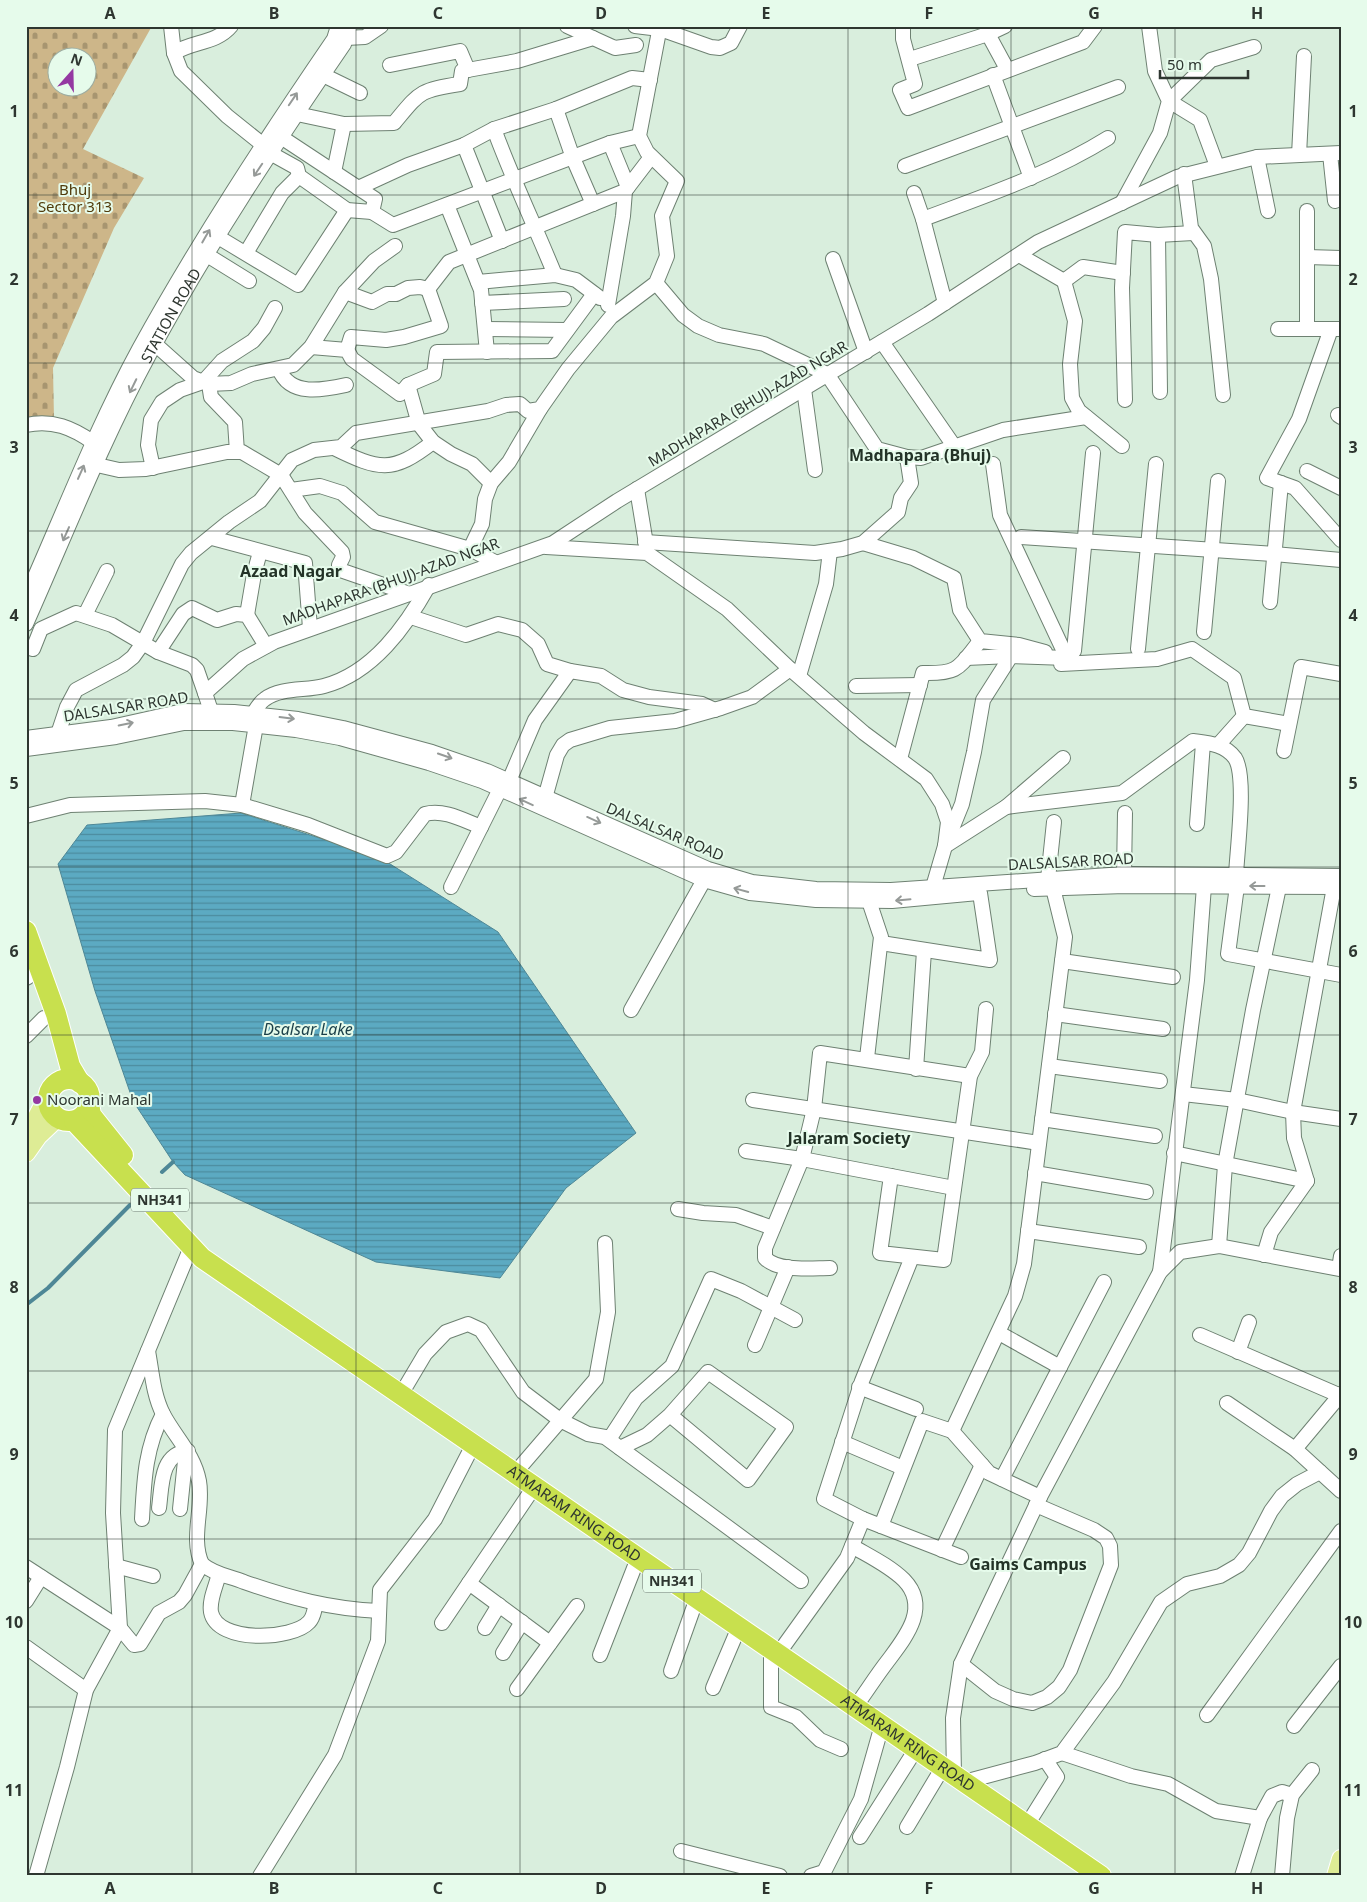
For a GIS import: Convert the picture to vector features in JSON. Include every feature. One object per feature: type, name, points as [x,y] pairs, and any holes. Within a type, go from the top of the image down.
[{"type":"highway","name":"NH341","points":[[26,931],[56,1014],[70,1066],[88,1092],[90,1104]]},
{"type":"highway","points":[[27,976],[44,1018],[57,1066],[50,1093]]},
{"type":"highway","points":[[50,1093],[56,1083],[68,1079],[80,1083]]},
{"type":"highway","name":"NH341","points":[[50,1093],[49,1109],[65,1119]]},
{"type":"highway","points":[[65,1119],[84,1115],[90,1104]]},
{"type":"highway","name":"ATMARAM RING ROAD","points":[[90,1104],[92,1115],[201,1251],[244,1287]]},
{"type":"highway","name":"ATMARAM RING ROAD","points":[[65,1119],[202,1258],[1101,1876]]},
{"type":"main road","points":[[26,1138],[50,1093]]},
{"type":"main road","points":[[26,1153],[38,1136],[65,1119]]},
{"type":"main road","points":[[1336,1876],[1341,1859]]},
{"type":"street","points":[[171,26],[174,53],[181,71],[228,116],[266,149],[298,168],[299,176],[347,210],[372,212],[393,225],[514,181],[610,143],[639,136]]},
{"type":"street","points":[[174,53],[182,47],[224,35],[231,26]]},
{"type":"street","name":"STATION ROAD","points":[[26,624],[97,465],[155,344],[218,237],[266,149],[334,39],[338,26]]},
{"type":"street","points":[[348,32],[365,37],[381,26]]},
{"type":"street","points":[[567,26],[615,48],[636,45]]},
{"type":"street","points":[[635,26],[660,28],[710,47],[720,48],[731,42],[740,26]]},
{"type":"street","points":[[903,26],[903,38],[915,84],[900,90],[908,108],[1007,69],[1083,42],[1095,26]]},
{"type":"street","points":[[910,59],[988,30],[1004,26]]},
{"type":"street","points":[[1149,26],[1155,71],[1169,100],[1200,120],[1216,166]]},
{"type":"street","points":[[470,549],[482,524],[485,499],[491,482],[509,462],[540,409],[613,309],[656,283],[667,256],[662,216],[677,181],[651,157],[639,136],[660,28]]},
{"type":"street","points":[[988,30],[1007,69]]},
{"type":"street","name":"STATION ROAD","points":[[26,596],[94,443],[139,350],[244,172],[266,149],[281,137],[323,75],[348,32]]},
{"type":"street","points":[[296,114],[344,124],[394,123],[419,93],[438,87],[460,84],[462,71],[517,60],[593,38]]},
{"type":"street","points":[[1122,203],[1160,132],[1169,100],[1211,60],[1254,47]]},
{"type":"street","points":[[390,65],[460,51],[468,70]]},
{"type":"street","points":[[1299,156],[1304,56]]},
{"type":"street","points":[[323,75],[360,93]]},
{"type":"street","points":[[993,75],[1032,178]]},
{"type":"street","points":[[358,188],[408,164],[464,145],[494,129],[556,109],[632,78],[650,80]]},
{"type":"street","points":[[905,166],[1118,87]]},
{"type":"street","points":[[556,109],[573,158],[593,204]]},
{"type":"street","points":[[334,172],[344,124]]},
{"type":"street","points":[[494,129],[514,181],[555,275]]},
{"type":"street","points":[[281,137],[375,200],[372,212]]},
{"type":"street","points":[[923,218],[1032,178],[1073,159],[1108,138]]},
{"type":"street","points":[[610,143],[626,189],[613,309]]},
{"type":"street","points":[[464,145],[502,241]]},
{"type":"street","points":[[1335,154],[1335,201]]},
{"type":"street","name":"MADHAPARA (BHUJ)-AZAD NGAR","points":[[205,693],[243,659],[266,646],[429,585],[553,543],[637,489],[945,303],[1038,242],[1184,174],[1257,158],[1335,154]]},
{"type":"street","points":[[428,289],[449,262],[536,228],[626,189],[651,157]]},
{"type":"street","points":[[1257,158],[1268,211]]},
{"type":"street","points":[[1184,174],[1189,219],[1193,233],[1204,246],[1206,254],[1223,395]]},
{"type":"street","points":[[246,253],[282,193],[299,176]]},
{"type":"street","points":[[914,193],[923,218],[945,303]]},
{"type":"street","points":[[447,205],[478,282],[487,352]]},
{"type":"street","points":[[218,237],[298,285],[347,210]]},
{"type":"street","points":[[1307,211],[1307,329]]},
{"type":"street","points":[[1125,400],[1123,273],[1125,232],[1158,236],[1193,233]]},
{"type":"street","points":[[1158,236],[1160,392]]},
{"type":"street","points":[[153,468],[148,445],[151,420],[162,402],[180,390],[206,383],[231,383],[252,374],[293,365],[311,347],[345,292],[374,261],[395,246]]},
{"type":"street","points":[[1019,254],[1064,281],[1075,321],[1070,364],[1072,398],[1079,411],[1122,446]]},
{"type":"street","points":[[207,255],[249,281]]},
{"type":"street","points":[[1307,257],[1341,258]]},
{"type":"street","points":[[833,259],[866,352]]},
{"type":"street","points":[[1064,281],[1083,267],[1123,273]]},
{"type":"street","points":[[478,282],[555,275],[570,278],[576,280],[613,309]]},
{"type":"street","points":[[570,278],[564,299],[576,317]]},
{"type":"street","points":[[656,283],[683,315],[698,326],[718,335],[764,344],[828,374],[876,450],[921,458],[1003,430],[1086,417]]},
{"type":"street","points":[[345,292],[372,302],[387,294],[396,294],[408,288],[420,287],[428,289]]},
{"type":"street","points":[[428,289],[442,326],[386,340],[351,337],[347,350],[352,359],[400,394],[408,385],[434,374],[437,352],[552,351],[594,294]]},
{"type":"street","points":[[482,303],[564,299]]},
{"type":"street","points":[[206,383],[222,361],[246,347],[259,335],[275,308]]},
{"type":"street","points":[[485,329],[567,330]]},
{"type":"street","points":[[1278,329],[1336,329],[1299,419],[1267,478],[1295,488],[1341,540]]},
{"type":"street","points":[[882,342],[954,446]]},
{"type":"street","points":[[155,344],[193,378],[206,383]]},
{"type":"street","points":[[311,347],[347,350]]},
{"type":"street","points":[[279,369],[282,377],[296,387],[317,391],[346,385]]},
{"type":"street","points":[[206,383],[210,397],[235,422],[237,452]]},
{"type":"street","points":[[408,385],[419,424],[433,442],[451,454],[472,464],[491,482]]},
{"type":"street","points":[[804,389],[815,470]]},
{"type":"street","points":[[58,734],[67,707],[76,690],[123,665],[133,657],[143,643],[186,558],[229,522],[260,501],[292,460],[314,450],[341,447],[356,433],[419,424],[488,411],[506,405],[520,404],[528,411],[540,409]]},
{"type":"street","points":[[26,425],[36,423],[57,424],[76,430],[94,443]]},
{"type":"street","points":[[334,448],[366,464],[392,466],[414,457],[433,442]]},
{"type":"street","points":[[97,465],[119,470],[153,468],[227,452],[242,452],[281,475],[305,513],[342,552],[343,557],[339,565],[340,570],[406,594]]},
{"type":"street","points":[[1093,453],[1086,541],[1070,654],[1061,664],[1156,660],[1192,649],[1234,678],[1244,716]]},
{"type":"street","points":[[541,547],[787,552],[830,551],[863,543],[898,512],[901,498],[911,483],[908,457]]},
{"type":"street","points":[[993,464],[1000,515],[1070,654]]},
{"type":"street","points":[[1138,649],[1156,464]]},
{"type":"street","points":[[1307,471],[1341,488]]},
{"type":"street","points":[[1204,632],[1218,481]]},
{"type":"street","points":[[1270,602],[1281,483]]},
{"type":"street","points":[[291,490],[320,486],[342,493],[374,522],[470,549],[495,562]]},
{"type":"street","points":[[637,489],[646,548],[727,609],[794,672],[864,733],[926,779],[942,804],[948,822],[945,846]]},
{"type":"street","points":[[1021,537],[1341,560]]},
{"type":"street","points":[[212,538],[305,564],[310,628]]},
{"type":"street","points":[[863,543],[913,558],[954,578],[960,610],[980,640],[1070,654]]},
{"type":"street","points":[[545,798],[557,755],[563,745],[570,740],[610,728],[675,721],[715,710],[752,697],[794,672],[826,584],[830,551]]},
{"type":"street","points":[[260,552],[247,615],[266,646]]},
{"type":"street","points":[[85,615],[107,571]]},
{"type":"street","points":[[242,805],[254,719],[265,698],[291,690],[324,686],[352,674],[380,654],[411,616],[429,585]]},
{"type":"street","points":[[164,603],[183,614]]},
{"type":"street","points":[[158,652],[183,614],[192,608],[217,620],[236,614],[247,615]]},
{"type":"street","points":[[26,647],[33,649],[41,629],[76,613],[112,625],[158,652],[192,665],[197,670],[205,693],[210,717]]},
{"type":"street","points":[[411,616],[466,635],[498,624],[522,630],[538,644],[547,664],[570,671],[601,676],[623,690],[649,697],[702,704],[715,710]]},
{"type":"street","points":[[900,759],[923,673],[942,674],[959,668],[980,640]]},
{"type":"street","points":[[966,658],[1070,654]]},
{"type":"street","points":[[933,887],[945,846],[962,804],[983,700],[1011,656]]},
{"type":"street","points":[[1284,751],[1301,666],[1341,674]]},
{"type":"street","points":[[451,887],[504,785],[535,720],[570,671]]},
{"type":"street","points":[[856,686],[920,685]]},
{"type":"street","name":"DALSALSAR ROAD","points":[[26,738],[111,727],[183,712],[210,717],[298,719],[343,728],[432,752],[704,880],[757,894],[816,900],[892,901],[980,893],[1124,874],[1339,883]]},
{"type":"street","points":[[1244,716],[1289,724]]},
{"type":"street","points":[[1219,744],[1244,716]]},
{"type":"street","name":"DALSALSAR ROAD","points":[[26,749],[116,737],[210,717]]},
{"type":"street","points":[[1006,807],[1122,793],[1193,741],[1219,744],[1235,758],[1241,789],[1237,880],[1228,954],[1341,975]]},
{"type":"street","points":[[1197,824],[1203,742]]},
{"type":"street","points":[[945,846],[1006,807],[1063,758]]},
{"type":"street","name":"DALSALSAR ROAD","points":[[504,785],[545,798],[708,870],[752,882],[816,889],[891,890],[1051,884],[1204,886],[1237,880],[1279,886],[1339,883]]},
{"type":"street","points":[[26,816],[70,805],[205,801],[242,805],[308,825],[387,856],[396,852],[424,814],[436,812],[445,814],[481,827]]},
{"type":"street","points":[[1124,874],[1125,813]]},
{"type":"street","points":[[952,1432],[1015,1296],[1024,1264],[1065,937],[1051,884],[1054,822]]},
{"type":"street","points":[[631,1010],[704,880]]},
{"type":"street","points":[[1307,1181],[1294,1138],[1293,1112],[1318,970],[1339,883]]},
{"type":"street","points":[[1160,1272],[1197,980],[1204,886]]},
{"type":"street","points":[[1219,1246],[1225,1165],[1279,886]]},
{"type":"street","points":[[881,944],[990,960],[980,893]]},
{"type":"street","points":[[867,1058],[882,937],[869,901]]},
{"type":"street","points":[[916,1068],[924,951]]},
{"type":"street","points":[[1062,960],[1173,977]]},
{"type":"street","points":[[891,1176],[880,1253],[944,1260],[970,1076],[982,1052],[986,1009]]},
{"type":"street","points":[[1055,1014],[1163,1029]]},
{"type":"street","points":[[26,1036],[44,1018]]},
{"type":"street","points":[[830,1268],[770,1264],[765,1258],[765,1248],[802,1159],[814,1109],[820,1053],[867,1058],[970,1076]]},
{"type":"street","points":[[1049,1066],[1160,1081]]},
{"type":"street","points":[[1183,1094],[1237,1100],[1293,1112],[1341,1118]]},
{"type":"street","points":[[753,1100],[1039,1143]]},
{"type":"street","points":[[1042,1119],[1156,1136]]},
{"type":"street","points":[[746,1152],[802,1159],[954,1188]]},
{"type":"street","points":[[1174,1153],[1307,1181]]},
{"type":"street","points":[[1035,1173],[1146,1192]]},
{"type":"street","points":[[1264,1255],[1271,1232],[1307,1181]]},
{"type":"street","points":[[678,1209],[736,1215],[773,1228]]},
{"type":"street","points":[[1028,1231],[1140,1247]]},
{"type":"street","points":[[515,1473],[596,1379],[608,1312],[605,1243]]},
{"type":"street","points":[[953,1775],[953,1718],[961,1664],[1038,1501],[1160,1272],[1180,1252],[1219,1246],[1339,1269],[1341,1256]]},
{"type":"street","points":[[36,1876],[67,1768],[86,1690],[120,1628],[112,1513],[115,1430],[191,1247]]},
{"type":"street","points":[[912,1257],[859,1387],[824,1499],[863,1519],[961,1557]]},
{"type":"street","points":[[755,1345],[788,1266]]},
{"type":"street","points":[[406,1386],[425,1354],[446,1332],[468,1324],[481,1330],[523,1392],[560,1420],[588,1434],[610,1438],[636,1398],[672,1366],[711,1279],[770,1306],[795,1320]]},
{"type":"street","points":[[1002,1479],[1104,1282]]},
{"type":"street","points":[[1238,1352],[1250,1322]]},
{"type":"street","points":[[999,1333],[1060,1367]]},
{"type":"street","points":[[1200,1335],[1340,1395],[1295,1449]]},
{"type":"street","points":[[148,1351],[156,1396],[163,1414],[187,1451],[196,1468],[200,1483],[197,1548],[202,1564],[219,1574],[316,1604],[346,1610],[379,1611]]},
{"type":"street","points":[[620,1448],[647,1436],[670,1415],[708,1372],[786,1427],[748,1480],[670,1415]]},
{"type":"street","points":[[859,1387],[916,1409]]},
{"type":"street","points":[[1227,1403],[1295,1449],[1341,1491]]},
{"type":"street","points":[[142,1519],[148,1450],[152,1434],[163,1414]]},
{"type":"street","points":[[880,1526],[922,1421],[952,1432],[990,1473],[1106,1538],[1110,1546],[1111,1565],[1070,1670],[1059,1686],[1047,1697],[1032,1702],[1013,1699],[994,1691],[961,1664]]},
{"type":"street","points":[[605,1437],[801,1581]]},
{"type":"street","points":[[842,1442],[903,1468]]},
{"type":"street","points":[[260,1876],[335,1755],[378,1641],[380,1590],[435,1519],[473,1445]]},
{"type":"street","points":[[159,1508],[166,1466],[172,1457],[187,1451]]},
{"type":"street","points":[[180,1509],[187,1451]]},
{"type":"street","points":[[942,1550],[982,1465]]},
{"type":"street","points":[[907,1827],[953,1775],[1045,1759],[1062,1753],[1114,1682],[1161,1602],[1187,1584],[1220,1576],[1239,1565],[1282,1496],[1297,1484],[1320,1472]]},
{"type":"street","points":[[442,1623],[534,1487]]},
{"type":"street","points":[[840,1749],[820,1740],[796,1717],[771,1707],[775,1652],[847,1558],[863,1519]]},
{"type":"street","points":[[1207,1715],[1341,1532]]},
{"type":"street","points":[[852,1546],[905,1581],[912,1593],[915,1606],[913,1625],[906,1639],[858,1703]]},
{"type":"street","points":[[600,1655],[638,1558]]},
{"type":"street","points":[[26,1567],[120,1628],[131,1644],[140,1644],[159,1613],[179,1602],[185,1596],[202,1564]]},
{"type":"street","points":[[116,1566],[153,1576]]},
{"type":"street","points":[[219,1574],[211,1601],[211,1612],[220,1626],[234,1634],[262,1637],[300,1628],[310,1621],[316,1604]]},
{"type":"street","points":[[26,1601],[41,1577]]},
{"type":"street","points":[[470,1582],[550,1643]]},
{"type":"street","points":[[671,1670],[697,1598]]},
{"type":"street","points":[[485,1628],[499,1604]]},
{"type":"street","points":[[517,1689],[577,1606]]},
{"type":"street","points":[[503,1653],[522,1622]]},
{"type":"street","points":[[713,1688],[739,1627]]},
{"type":"street","points":[[26,1647],[86,1690]]},
{"type":"street","points":[[1294,1726],[1341,1666]]},
{"type":"street","points":[[811,1876],[824,1872],[861,1798],[882,1725]]},
{"type":"street","points":[[860,1837],[916,1749]]},
{"type":"street","points":[[1062,1753],[1131,1776],[1168,1784],[1216,1812],[1260,1818]]},
{"type":"street","points":[[1027,1825],[1057,1778],[1045,1759]]},
{"type":"street","points":[[1282,1876],[1287,1818],[1292,1795],[1312,1770]]},
{"type":"street","points":[[1242,1876],[1260,1818],[1272,1796],[1282,1792],[1292,1795]]},
{"type":"street","points":[[682,1852],[780,1876]]},
{"type":"green space","name":"Bhuj Sector 313","points":[[26,26],[152,26],[83,149],[144,178],[114,228],[53,368],[54,419],[26,424]]},
{"type":"water","name":"Dsalsar Lake","points":[[241,813],[379,857],[498,932],[636,1133],[566,1188],[500,1278],[376,1262],[185,1175],[173,1162],[133,1101],[95,991],[58,864],[87,825]]},
{"type":"waterway","points":[[162,1172],[173,1162]]},
{"type":"waterway","points":[[26,1305],[48,1288],[130,1205]]},
{"type":"place","name":"Noorani Mahal","points":[[37,1100]]},
{"type":"district","name":"Madhapara (Bhuj)","points":[[920,455]]},
{"type":"district","name":"Azaad Nagar","points":[[291,571]]},
{"type":"district","name":"Jalaram Society","points":[[849,1138]]},
{"type":"district","name":"Gaims Campus","points":[[1028,1564]]}]
